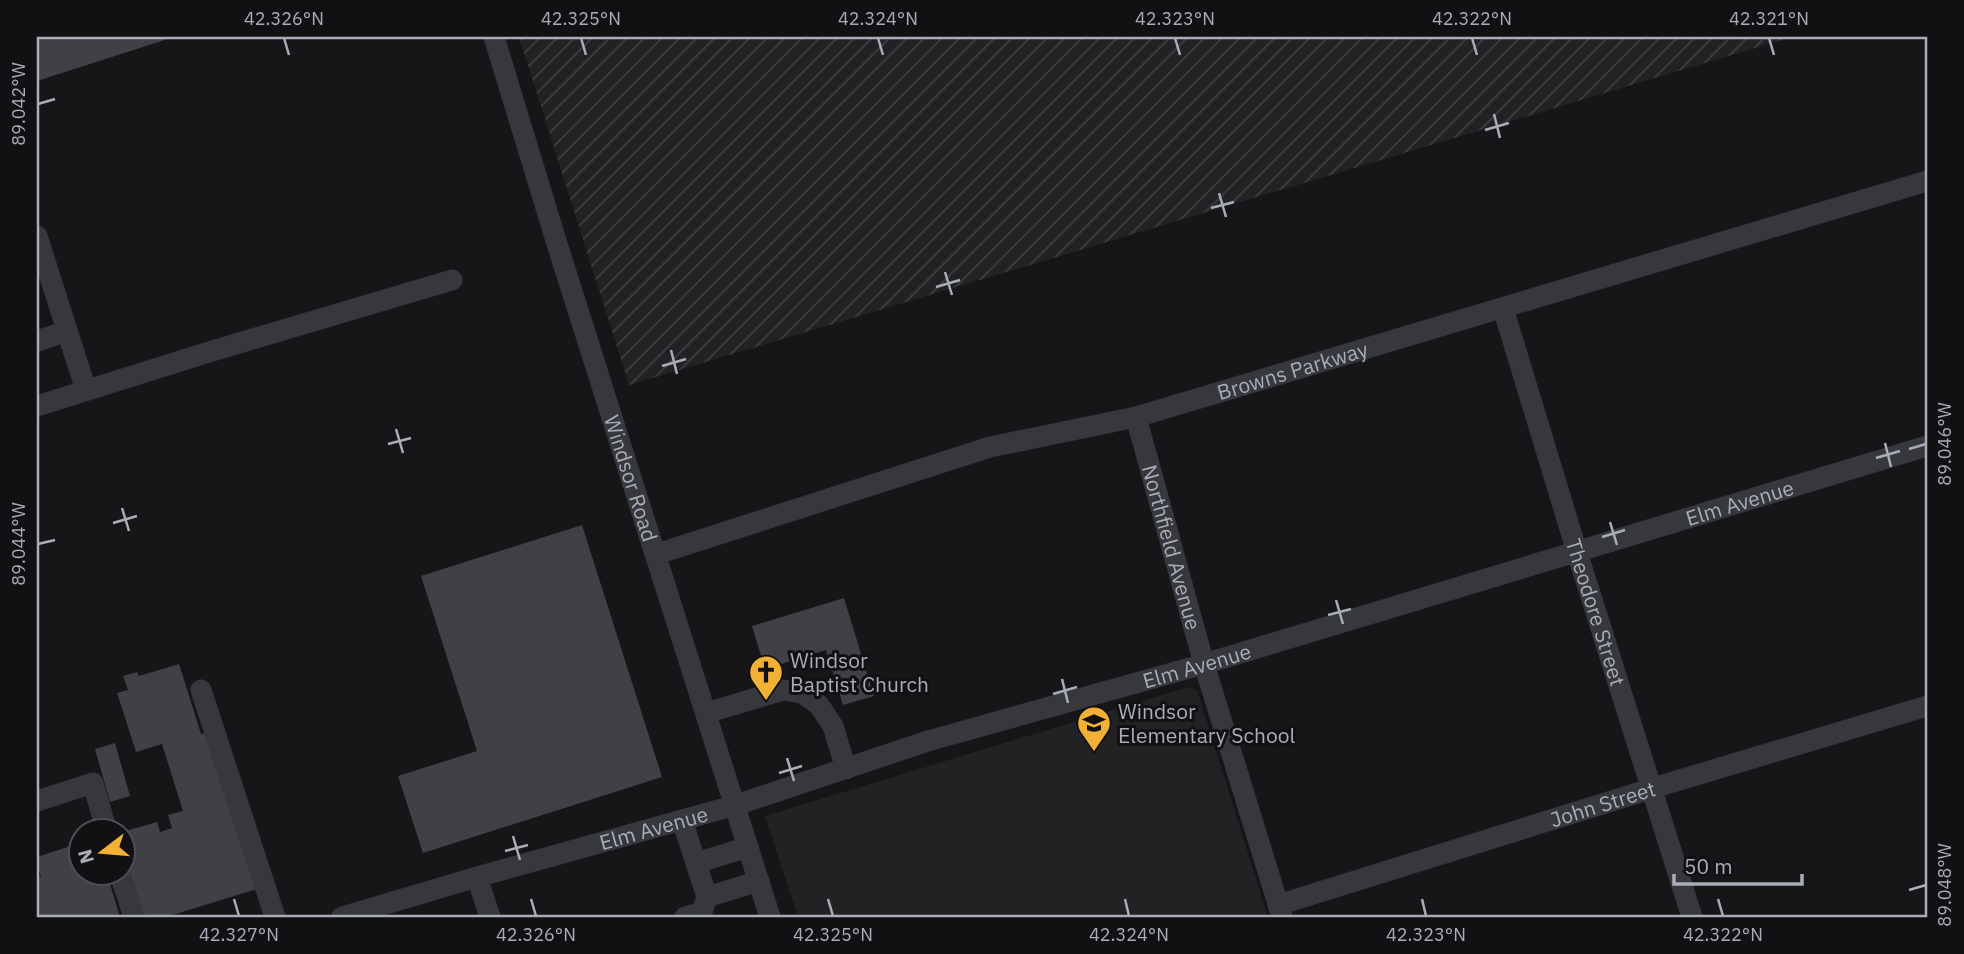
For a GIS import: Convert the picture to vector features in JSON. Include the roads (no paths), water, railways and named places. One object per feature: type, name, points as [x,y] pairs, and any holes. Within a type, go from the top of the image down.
[{"type":"street","name":"Windsor Road","points":[[494,37],[770,917]]},
{"type":"street","name":"Browns Parkway","points":[[657,554],[990,447],[1136,417],[1927,181]]},
{"type":"street","points":[[37,236],[44,284],[67,331],[86,390]]},
{"type":"street","points":[[37,406],[452,280]]},
{"type":"street","name":"Theodore Street","points":[[1503,308],[1692,917]]},
{"type":"street","points":[[37,341],[67,331]]},
{"type":"street","name":"Northfield Avenue","points":[[1136,417],[1204,664],[1280,911]]},
{"type":"street","name":"Elm Avenue","points":[[342,917],[736,805],[928,741],[1204,664],[1927,446]]},
{"type":"street","points":[[201,690],[275,917]]},
{"type":"street","points":[[706,713],[783,690],[802,693],[819,705],[833,726],[846,769]]},
{"type":"street","name":"John Street","points":[[1280,911],[1653,788],[1927,706]]},
{"type":"street","points":[[37,802],[93,783],[103,818]]},
{"type":"street","points":[[682,820],[707,897],[702,912],[685,917]]},
{"type":"street","points":[[696,863],[748,847]]},
{"type":"street","points":[[477,877],[490,917]]},
{"type":"street","points":[[707,897],[759,881]]},
{"type":"street","points":[[125,888],[134,917]]},
{"type":"place","name":"Windsor Baptist Church","points":[[766,702]]},
{"type":"place","name":"Windsor Elementary School","points":[[1094,753]]}]
